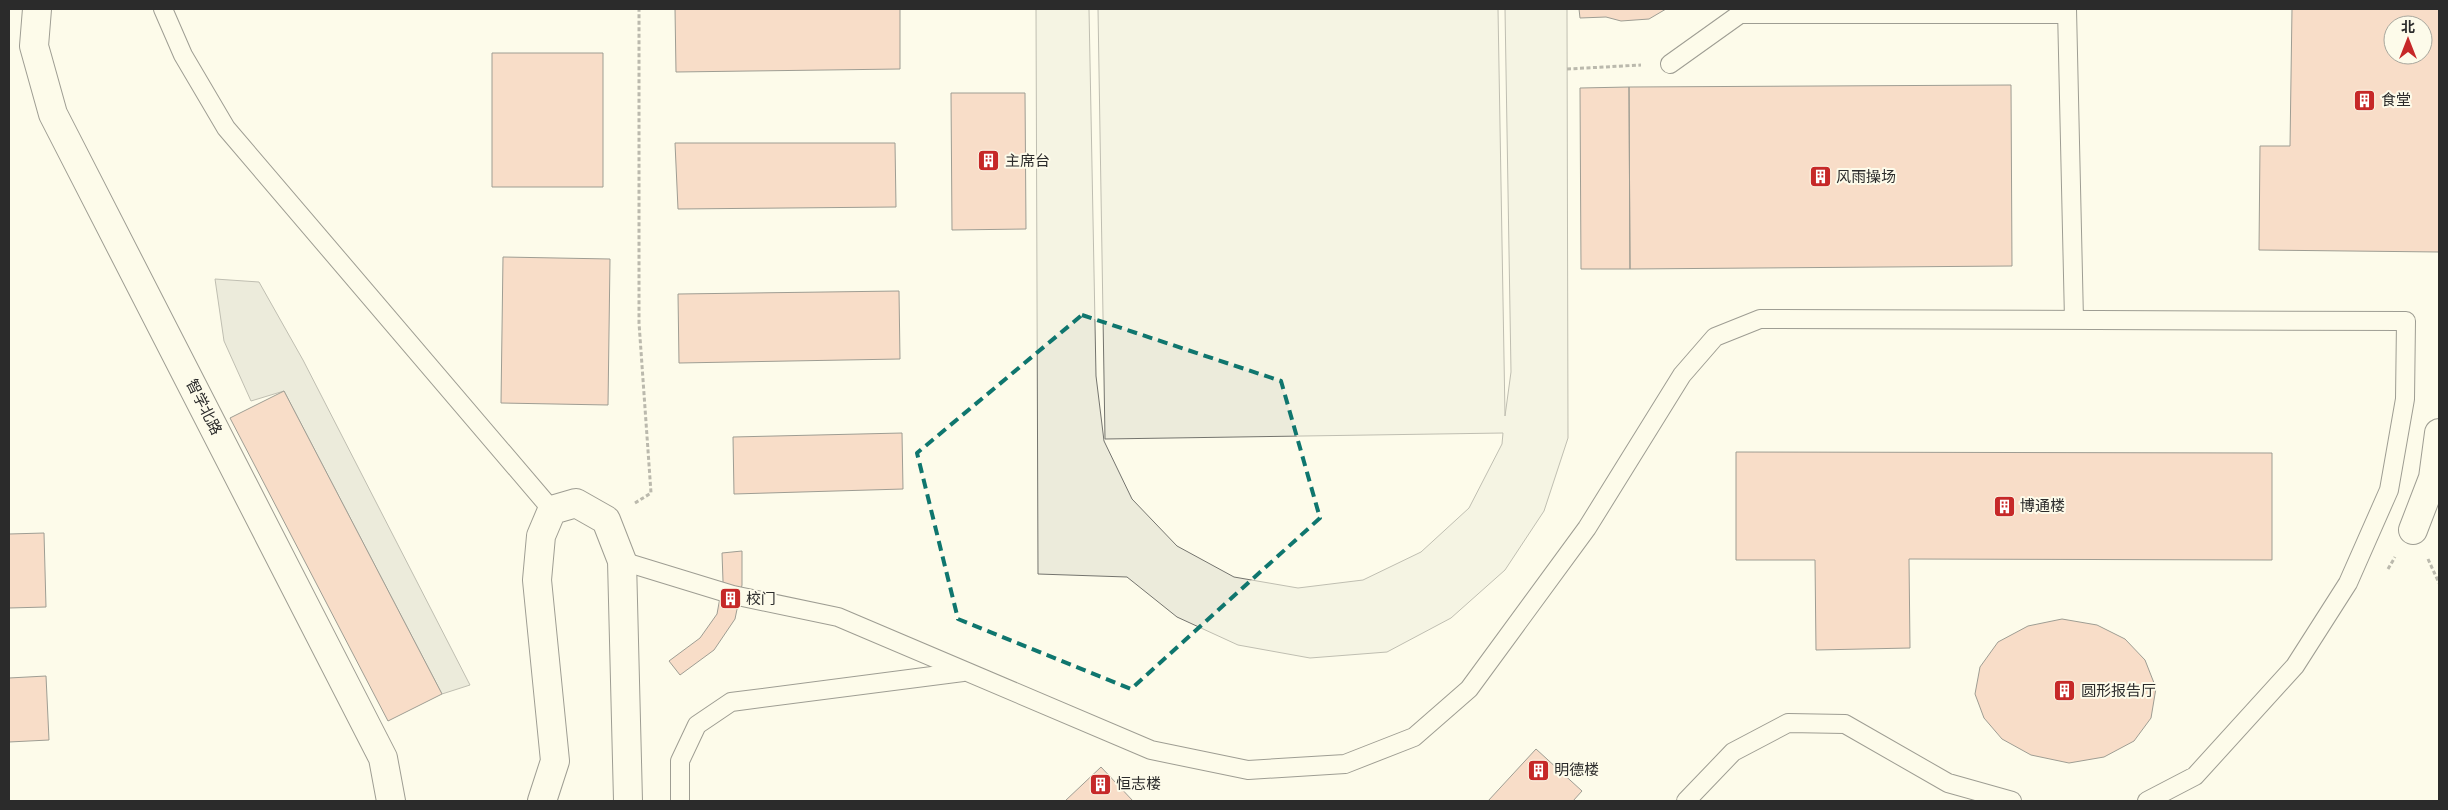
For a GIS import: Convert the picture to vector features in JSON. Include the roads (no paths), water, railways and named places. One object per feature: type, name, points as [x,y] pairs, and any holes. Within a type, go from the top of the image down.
[{"type":"street","name":"智学北路","points":[[37,9],[34,46],[54,114],[383,758],[391,801]]},
{"type":"street","points":[[2414,530],[2433,478],[2439,433]]},
{"type":"street","points":[[542,801],[555,761],[537,580],[541,536],[552,510],[576,503],[606,520],[622,562],[628,801]]},
{"type":"lane","points":[[163,9],[184,55],[226,128],[552,510]]},
{"type":"lane","points":[[1670,64],[1740,11],[2067,11],[2074,320]]},
{"type":"lane","points":[[622,562],[733,595],[838,617],[963,672],[1151,750],[1248,770],[1345,764],[1414,737],[1469,689],[1587,528],[1682,375],[1715,337],[1760,319],[2406,321],[2405,399],[2389,490],[2348,583],[2295,666],[2195,776],[2147,801]]},
{"type":"lane","points":[[680,801],[680,761],[697,725],[731,702],[963,672]]},
{"type":"lane","points":[[1686,801],[1733,752],[1788,723],[1845,724],[1948,783],[2012,801]]},
{"type":"place","name":"食堂","points":[[2365,100]]},
{"type":"place","name":"主席台","points":[[989,161]]},
{"type":"place","name":"风雨操场","points":[[1820,177]]},
{"type":"place","name":"博通楼","points":[[2004,506]]},
{"type":"place","name":"校门","points":[[730,599]]},
{"type":"place","name":"圆形报告厅","points":[[2065,691]]},
{"type":"place","name":"明德楼","points":[[1538,770]]},
{"type":"place","name":"恒志楼","points":[[1100,784]]}]
